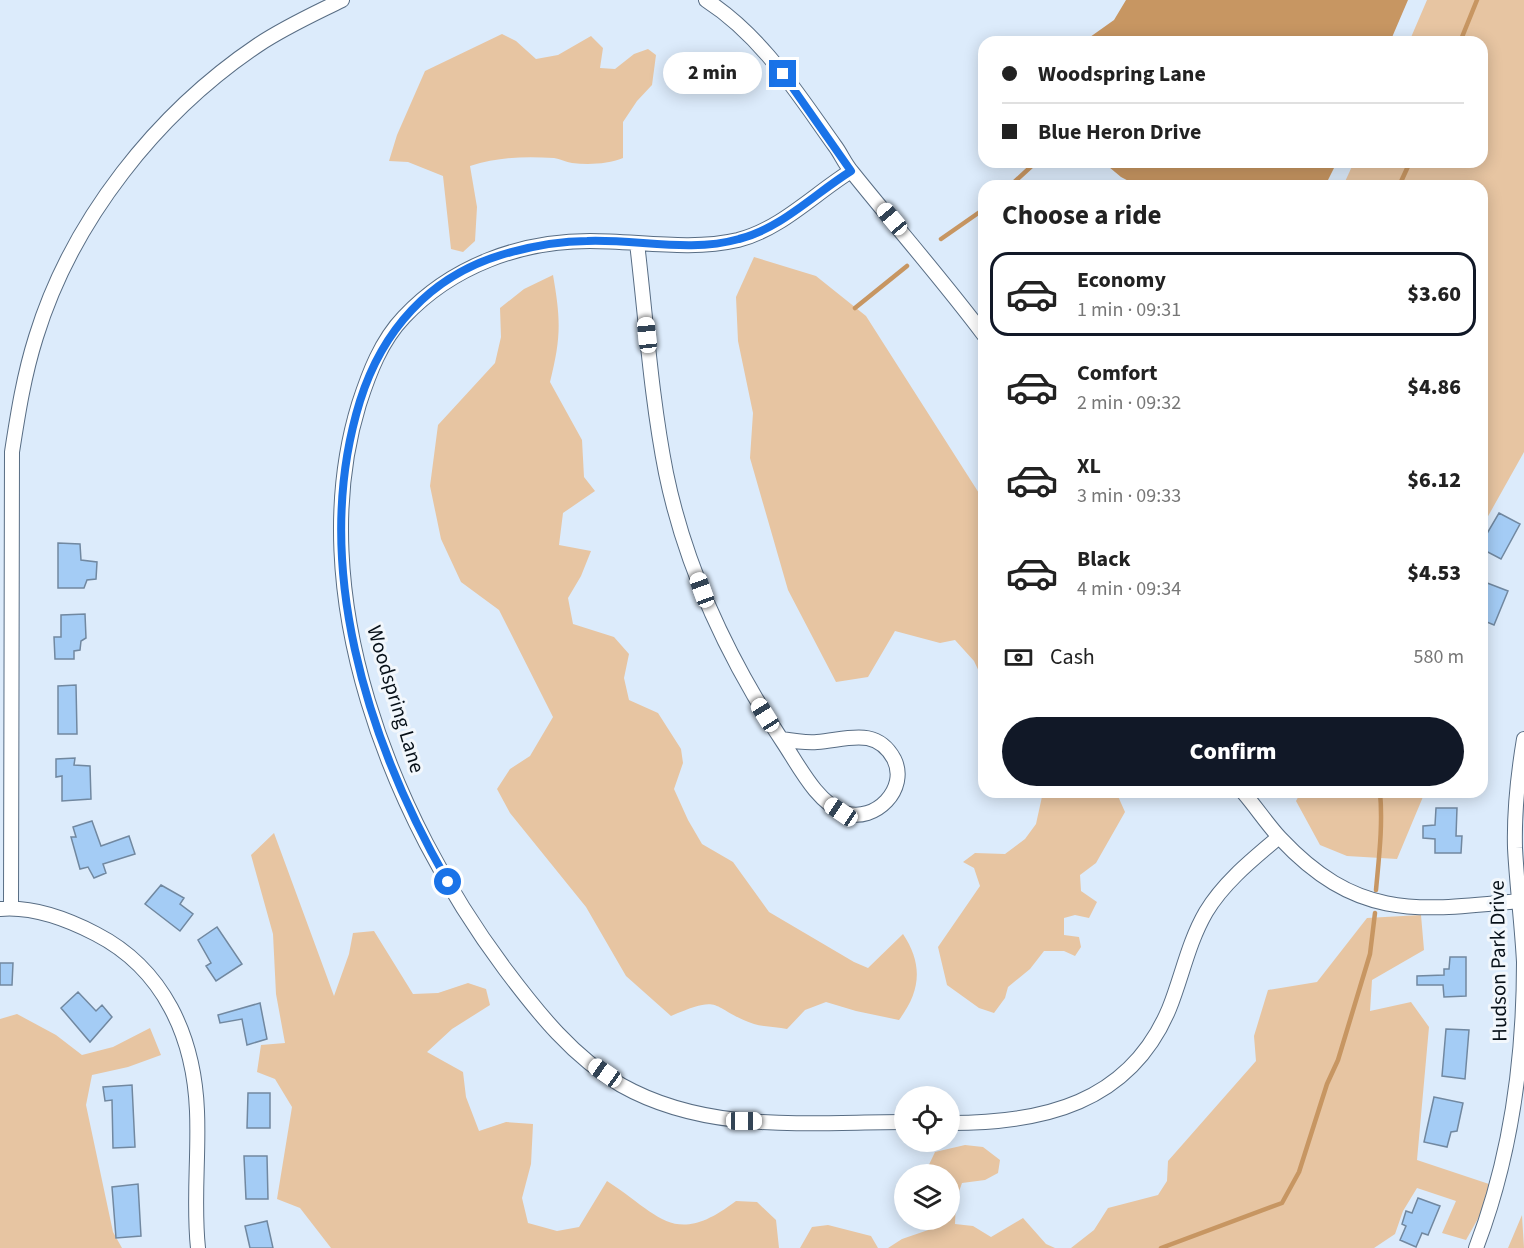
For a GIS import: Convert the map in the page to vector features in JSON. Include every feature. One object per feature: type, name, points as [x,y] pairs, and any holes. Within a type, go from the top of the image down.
[{"type":"street","points":[[198,1248],[195,1219],[197,1113],[195,1084],[188,1044],[175,1014],[148,974],[109,940],[76,923],[53,915],[5,908],[5,551],[12,453],[24,379],[52,294],[85,228],[136,155],[205,87],[258,45],[295,23],[342,0]]},
{"type":"street","points":[[706,0],[735,22],[763,49],[851,171],[978,327]]},
{"type":"street","name":"Woodspring Lane","points":[[851,171],[788,216],[749,236],[701,246],[586,240],[533,248],[478,263],[430,291],[401,320],[385,341],[368,374],[351,431],[341,490],[341,546],[347,611],[364,684],[399,783],[430,850],[467,914],[527,998],[552,1027],[589,1062],[620,1084],[664,1105],[716,1118],[744,1121],[894,1122]]},
{"type":"street","points":[[637,243],[655,404],[665,466],[692,563],[713,617],[748,688],[781,739],[818,792],[841,812],[851,815],[866,814],[884,804],[895,787],[897,774],[895,762],[887,750],[869,738],[851,736],[808,742],[781,739]]},
{"type":"street","name":"Hudson Park Drive","points":[[1476,1248],[1491,1208],[1506,1154],[1517,1093],[1523,1026],[1524,963],[1515,830],[1517,784],[1524,739]]},
{"type":"street","points":[[1248,798],[1279,837],[1331,881],[1356,895],[1384,904],[1435,909],[1520,901]]},
{"type":"street","points":[[960,1123],[1006,1122],[1047,1115],[1076,1105],[1110,1085],[1139,1056],[1157,1031],[1177,988],[1186,952],[1207,910],[1243,868],[1279,837]]},
{"type":"shaded area","points":[[1126,0],[1408,0],[1393,36],[1091,36],[1114,20]]},
{"type":"shaded area","points":[[1427,0],[1524,0],[1524,452],[1488,516],[1488,180],[1346,180],[1351,168],[1488,168],[1488,36],[1412,36]]},
{"type":"shaded area","points":[[502,34],[516,41],[536,59],[558,55],[591,36],[603,48],[600,68],[615,69],[634,54],[648,49],[656,55],[652,85],[637,101],[623,122],[623,158],[605,163],[585,164],[554,158],[522,157],[470,166],[477,207],[475,241],[463,252],[451,249],[443,176],[408,162],[389,161],[397,135],[425,71]]},
{"type":"shaded area","points":[[1110,168],[1334,168],[1328,180],[1127,180]]},
{"type":"shaded area","points":[[754,257],[816,276],[866,316],[978,492],[978,669],[974,661],[955,640],[940,643],[895,631],[868,677],[836,682],[788,590],[750,458],[753,413],[738,341],[736,297]]},
{"type":"shaded area","points":[[553,275],[559,329],[550,382],[582,440],[584,477],[595,491],[563,513],[559,545],[591,551],[581,576],[568,598],[573,624],[614,637],[629,654],[624,678],[629,700],[658,713],[681,749],[683,763],[674,789],[688,820],[702,844],[733,862],[769,912],[868,968],[903,934],[914,956],[917,977],[912,999],[899,1020],[826,1002],[805,1010],[787,1029],[754,1024],[716,1005],[709,1004],[671,1016],[626,976],[586,907],[510,813],[497,789],[510,769],[530,756],[553,717],[499,610],[461,582],[441,539],[430,486],[438,425],[495,363],[501,337],[500,308],[524,289]]},
{"type":"shaded area","points":[[1042,798],[1119,798],[1125,812],[1096,863],[1080,875],[1081,891],[1097,902],[1089,918],[1075,915],[1064,918],[1064,935],[1079,937],[1081,947],[1075,956],[1064,951],[1044,951],[1030,969],[1008,987],[1005,998],[994,1013],[979,1008],[947,985],[938,947],[980,886],[974,868],[963,862],[975,853],[1005,854],[1025,839],[1036,824]]},
{"type":"shaded area","points":[[1298,798],[1422,798],[1397,859],[1347,856],[1320,845],[1296,801]]},
{"type":"shaded area","points":[[274,833],[334,996],[349,954],[353,933],[374,931],[413,994],[438,993],[468,983],[486,989],[490,1005],[452,1029],[427,1052],[463,1072],[466,1097],[479,1131],[506,1122],[533,1124],[531,1164],[522,1198],[528,1223],[557,1231],[579,1227],[607,1181],[655,1215],[668,1222],[682,1225],[697,1223],[715,1215],[736,1201],[757,1202],[776,1220],[779,1248],[331,1248],[300,1208],[277,1199],[292,1107],[275,1079],[257,1072],[261,1045],[285,1043],[276,994],[273,934],[251,855]]},
{"type":"shaded area","points":[[1421,915],[1424,950],[1372,980],[1370,1011],[1411,1002],[1429,1027],[1417,1160],[1489,1184],[1480,1215],[1466,1240],[1442,1233],[1456,1201],[1417,1188],[1403,1211],[1395,1234],[1374,1248],[1071,1248],[1094,1230],[1108,1208],[1158,1195],[1167,1181],[1168,1161],[1256,1061],[1254,1036],[1268,990],[1317,982],[1367,918]]},
{"type":"shaded area","points":[[17,1014],[56,1035],[82,1055],[113,1047],[150,1028],[161,1055],[128,1067],[92,1075],[86,1105],[113,1232],[122,1248],[0,1248],[0,1019]]},
{"type":"shaded area","points":[[960,1146],[983,1147],[1000,1160],[998,1173],[985,1180],[962,1183],[960,1189],[960,1164],[929,1164],[935,1152],[960,1152]]},
{"type":"shaded area","points":[[1522,1215],[1524,1248],[1508,1248]]},
{"type":"shaded area","points":[[1023,1218],[1046,1244],[1055,1248],[888,1248],[902,1239],[928,1230],[960,1230],[960,1225],[973,1226],[991,1237]]},
{"type":"shaded area","points":[[828,1225],[871,1236],[878,1248],[800,1248],[812,1227]]},
{"type":"building","points":[[1499,513],[1520,524],[1501,559],[1488,552],[1488,532]]},
{"type":"building","points":[[58,543],[80,544],[81,560],[97,562],[96,579],[87,580],[84,588],[58,588]]},
{"type":"building","points":[[1488,583],[1508,591],[1494,625],[1488,622]]},
{"type":"building","points":[[85,614],[86,638],[81,641],[80,650],[74,651],[74,659],[55,659],[54,637],[61,637],[61,615]]},
{"type":"building","points":[[76,685],[77,734],[58,734],[58,686]]},
{"type":"building","points":[[75,758],[74,765],[90,766],[91,799],[62,801],[62,776],[56,777],[56,759]]},
{"type":"building","points":[[1436,808],[1457,808],[1456,836],[1462,836],[1461,853],[1435,853],[1435,839],[1423,838],[1423,826],[1435,825]]},
{"type":"building","points":[[92,821],[101,846],[129,836],[135,854],[103,864],[106,873],[94,878],[88,867],[80,869],[71,837],[76,837],[73,827]]},
{"type":"building","points":[[161,885],[184,898],[180,904],[193,914],[180,931],[145,904]]},
{"type":"building","points":[[217,927],[242,964],[216,981],[206,966],[211,963],[198,940]]},
{"type":"building","points":[[1450,957],[1466,957],[1466,996],[1444,997],[1443,985],[1417,985],[1417,976],[1444,975],[1444,969],[1449,969]]},
{"type":"building","points":[[0,963],[13,963],[12,985],[0,985]]},
{"type":"building","points":[[78,992],[96,1011],[102,1005],[112,1017],[90,1042],[61,1008]]},
{"type":"building","points":[[260,1003],[267,1039],[247,1045],[242,1019],[220,1023],[218,1015]]},
{"type":"building","points":[[1446,1029],[1469,1030],[1465,1079],[1442,1076]]},
{"type":"building","points":[[132,1085],[135,1147],[113,1148],[112,1100],[105,1101],[103,1087]]},
{"type":"building","points":[[248,1093],[270,1093],[270,1128],[247,1128]]},
{"type":"building","points":[[1434,1097],[1463,1103],[1457,1131],[1451,1132],[1447,1147],[1424,1142]]},
{"type":"building","points":[[244,1156],[267,1156],[268,1199],[246,1199]]},
{"type":"building","points":[[138,1184],[141,1236],[116,1238],[112,1187]]},
{"type":"building","points":[[1418,1198],[1440,1206],[1428,1235],[1422,1233],[1416,1247],[1400,1240],[1406,1226],[1402,1224],[1406,1211],[1412,1213]]},
{"type":"building","points":[[267,1221],[273,1248],[250,1248],[245,1226]]},
{"type":"waterway","points":[[1462,36],[1477,0]]},
{"type":"waterway","points":[[1016,180],[1030,168]]},
{"type":"waterway","points":[[1402,180],[1407,168]]},
{"type":"waterway","points":[[941,239],[978,213]]},
{"type":"waterway","points":[[855,308],[907,266]]},
{"type":"waterway","points":[[1376,890],[1381,829],[1380,798]]},
{"type":"waterway","points":[[1161,1248],[1282,1203],[1299,1172],[1327,1084],[1338,1060],[1370,954],[1375,913]]},
{"type":"route","points":[[448,882],[430,850],[392,766],[364,684],[347,611],[341,546],[341,490],[351,431],[368,374],[385,341],[401,320],[430,291],[457,273],[478,263],[533,248],[586,240],[701,246],[738,240],[788,216],[851,171],[783,74]]}]
